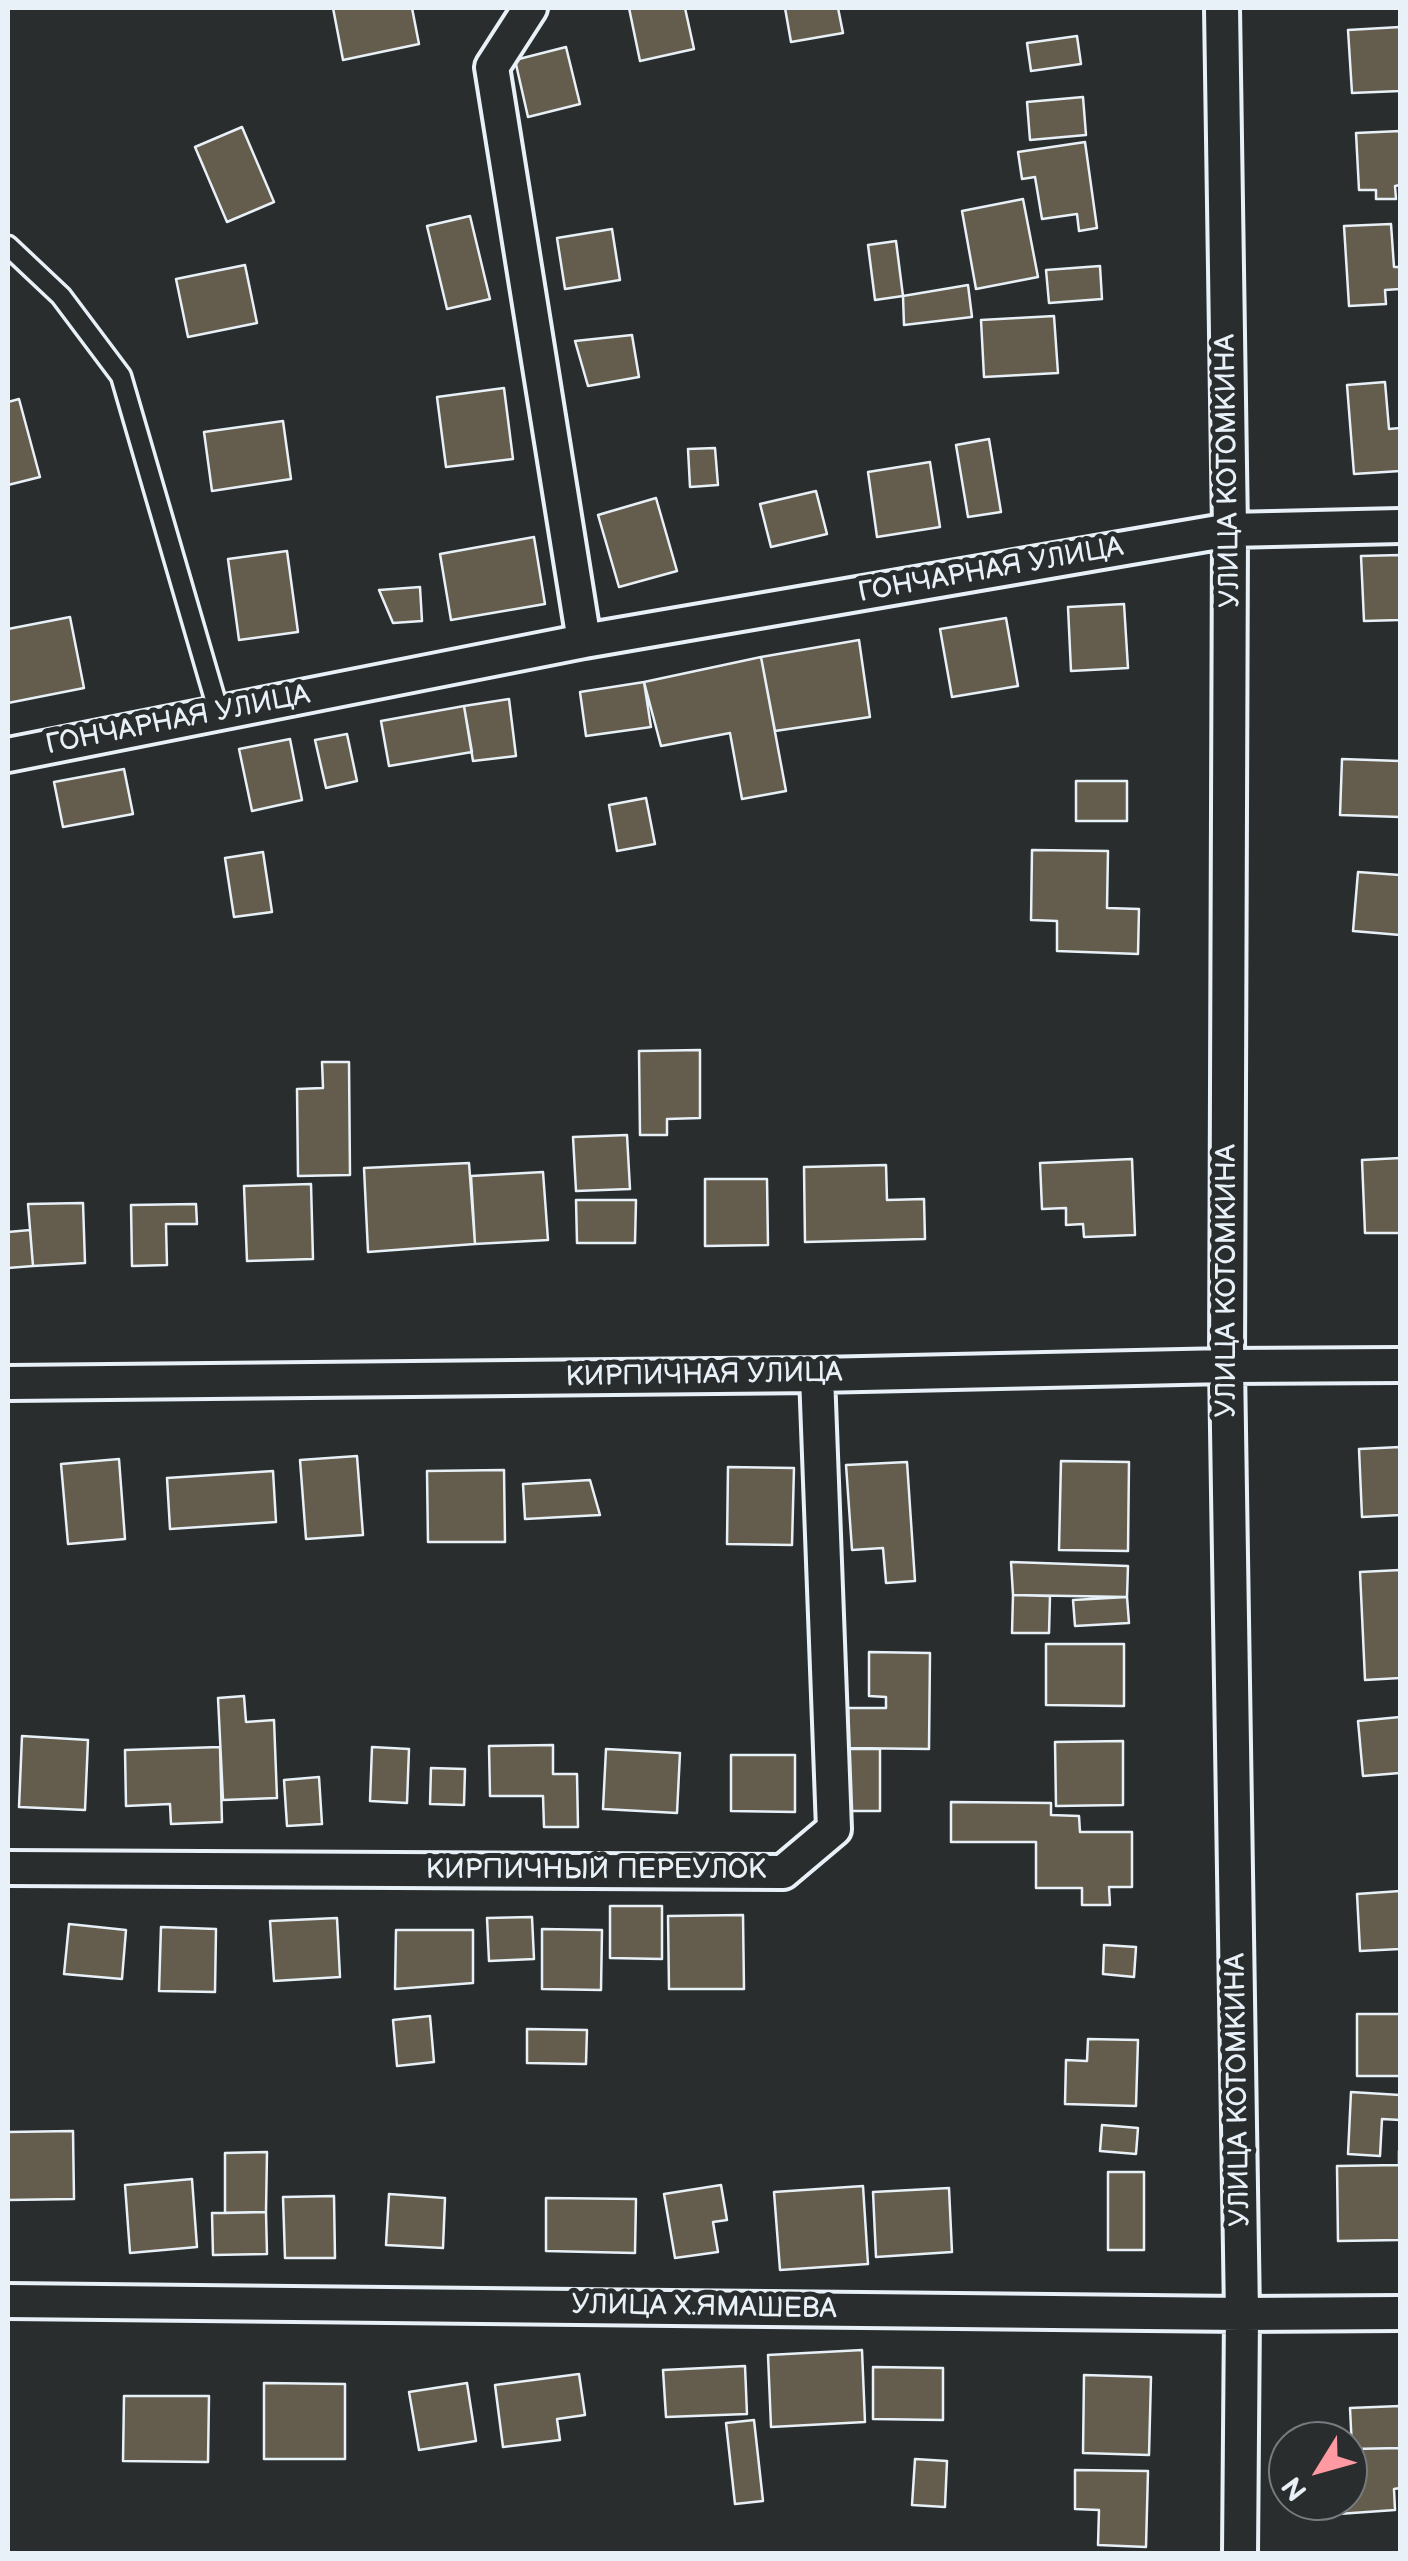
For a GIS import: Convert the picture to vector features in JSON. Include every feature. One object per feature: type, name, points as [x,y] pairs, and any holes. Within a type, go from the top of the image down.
[{"type":"street","points":[[530,8],[492,67],[584,640]]},
{"type":"street","name":"УЛИЦА КОТОМКИНА","points":[[1222,8],[1230,530],[1228,1366],[1242,2314],[1240,2554]]},
{"type":"street","name":"ГОНЧАРНАЯ УЛИЦА","points":[[8,755],[584,640],[1230,530],[1400,526]]},
{"type":"street","name":"КИРПИЧНАЯ УЛИЦА","points":[[8,1383],[1400,1365]]},
{"type":"street","name":"КИРПИЧНЫЙ ПЕРЕУЛОК","points":[[8,1868],[783,1872],[834,1829],[817,1375]]},
{"type":"street","name":"УЛИЦА Х.ЯМАШЕВА","points":[[8,2302],[1400,2313]]},
{"type":"lane","points":[[8,246],[61,296],[121,376],[220,713]]},
{"type":"building","points":[[333,8],[412,8],[419,44],[343,60]]},
{"type":"building","points":[[629,8],[685,8],[694,49],[640,61]]},
{"type":"building","points":[[785,8],[838,8],[843,33],[791,42]]},
{"type":"building","points":[[1400,27],[1400,91],[1352,93],[1348,30]]},
{"type":"building","points":[[1077,36],[1081,64],[1031,71],[1027,43]]},
{"type":"building","points":[[566,47],[580,104],[528,117],[515,60]]},
{"type":"building","points":[[1083,97],[1086,135],[1030,140],[1027,102]]},
{"type":"building","points":[[242,127],[274,202],[227,222],[195,147]]},
{"type":"building","points":[[1400,131],[1400,185],[1395,186],[1396,199],[1376,199],[1376,190],[1359,190],[1356,133]]},
{"type":"building","points":[[1085,142],[1097,228],[1079,231],[1077,214],[1042,219],[1035,177],[1022,179],[1018,152]]},
{"type":"building","points":[[1023,199],[1038,277],[976,289],[962,211]]},
{"type":"building","points":[[470,216],[490,299],[447,309],[427,226]]},
{"type":"building","points":[[1391,224],[1394,267],[1400,267],[1400,289],[1385,290],[1386,304],[1349,306],[1344,226]]},
{"type":"building","points":[[612,229],[620,280],[565,289],[557,238]]},
{"type":"building","points":[[896,241],[903,296],[875,300],[868,245]]},
{"type":"building","points":[[245,265],[257,323],[188,337],[176,279]]},
{"type":"building","points":[[1100,266],[1102,299],[1049,303],[1046,270]]},
{"type":"building","points":[[968,285],[972,317],[904,325],[903,296]]},
{"type":"building","points":[[1054,316],[1058,373],[984,377],[981,320]]},
{"type":"building","points":[[632,335],[639,377],[588,386],[575,341]]},
{"type":"building","points":[[1385,382],[1389,429],[1400,428],[1400,471],[1354,474],[1347,385]]},
{"type":"building","points":[[504,388],[513,459],[446,467],[437,397]]},
{"type":"building","points":[[19,399],[40,477],[8,485],[8,402]]},
{"type":"building","points":[[283,421],[291,479],[212,491],[204,432]]},
{"type":"building","points":[[989,439],[1001,512],[968,517],[956,445]]},
{"type":"building","points":[[715,448],[718,485],[690,487],[688,449]]},
{"type":"building","points":[[930,462],[940,527],[877,537],[868,472]]},
{"type":"building","points":[[816,491],[827,534],[771,547],[760,504]]},
{"type":"building","points":[[656,498],[677,571],[619,587],[598,515]]},
{"type":"building","points":[[534,537],[545,604],[451,620],[440,554]]},
{"type":"building","points":[[287,551],[298,632],[239,640],[228,559]]},
{"type":"building","points":[[1400,555],[1400,620],[1364,621],[1361,556]]},
{"type":"building","points":[[420,587],[422,621],[393,623],[379,590]]},
{"type":"building","points":[[1124,604],[1128,668],[1071,671],[1068,607]]},
{"type":"building","points":[[70,617],[84,688],[8,703],[8,629]]},
{"type":"building","points":[[1006,618],[1018,686],[952,697],[940,629]]},
{"type":"building","points":[[859,640],[870,717],[775,731],[761,657]]},
{"type":"building","points":[[761,657],[786,791],[742,799],[730,733],[661,746],[644,682]]},
{"type":"building","points":[[644,682],[651,727],[586,736],[580,692]]},
{"type":"building","points":[[509,699],[516,756],[473,761],[464,706]]},
{"type":"building","points":[[464,706],[472,752],[389,766],[381,721]]},
{"type":"building","points":[[347,734],[357,781],[326,788],[315,740]]},
{"type":"building","points":[[290,739],[302,800],[252,811],[239,749]]},
{"type":"building","points":[[1342,759],[1400,761],[1400,817],[1340,815]]},
{"type":"building","points":[[124,769],[133,814],[63,827],[54,782]]},
{"type":"building","points":[[1076,781],[1127,781],[1127,821],[1076,821]]},
{"type":"building","points":[[646,798],[655,844],[617,851],[609,805]]},
{"type":"building","points":[[1032,850],[1108,851],[1107,908],[1139,909],[1138,954],[1057,951],[1057,921],[1031,920]]},
{"type":"building","points":[[263,852],[272,912],[234,917],[225,858]]},
{"type":"building","points":[[1358,872],[1400,875],[1400,935],[1353,931]]},
{"type":"building","points":[[700,1050],[700,1118],[667,1119],[667,1135],[640,1135],[639,1051]]},
{"type":"building","points":[[322,1062],[349,1062],[350,1175],[298,1176],[297,1089],[323,1088]]},
{"type":"building","points":[[627,1135],[630,1189],[576,1191],[573,1137]]},
{"type":"building","points":[[1400,1158],[1400,1233],[1365,1233],[1362,1160]]},
{"type":"building","points":[[1132,1159],[1135,1235],[1084,1237],[1083,1224],[1066,1225],[1066,1208],[1042,1209],[1040,1163]]},
{"type":"building","points":[[469,1163],[475,1244],[368,1252],[364,1168]]},
{"type":"building","points":[[886,1165],[887,1200],[924,1199],[925,1239],[805,1242],[804,1167]]},
{"type":"building","points":[[543,1172],[548,1240],[475,1244],[471,1176]]},
{"type":"building","points":[[705,1179],[767,1179],[768,1245],[705,1246]]},
{"type":"building","points":[[311,1184],[313,1259],[247,1261],[244,1186]]},
{"type":"building","points":[[576,1200],[636,1200],[635,1243],[577,1243]]},
{"type":"building","points":[[83,1203],[85,1263],[33,1266],[28,1204]]},
{"type":"building","points":[[196,1204],[197,1224],[166,1224],[167,1265],[132,1266],[131,1205]]},
{"type":"building","points":[[30,1230],[33,1266],[8,1268],[8,1232]]},
{"type":"building","points":[[1400,1447],[1400,1515],[1362,1517],[1359,1449]]},
{"type":"building","points":[[357,1456],[363,1535],[306,1539],[300,1460]]},
{"type":"building","points":[[119,1459],[125,1539],[68,1544],[61,1464]]},
{"type":"building","points":[[1061,1461],[1129,1462],[1128,1551],[1059,1550]]},
{"type":"building","points":[[907,1462],[915,1581],[886,1583],[883,1548],[852,1550],[846,1465]]},
{"type":"building","points":[[728,1467],[794,1468],[792,1545],[727,1544]]},
{"type":"building","points":[[504,1470],[505,1542],[428,1542],[427,1471]]},
{"type":"building","points":[[273,1471],[276,1522],[170,1529],[167,1478]]},
{"type":"building","points":[[590,1480],[600,1515],[525,1519],[523,1484]]},
{"type":"building","points":[[1011,1562],[1128,1566],[1127,1597],[1013,1595]]},
{"type":"building","points":[[1400,1570],[1400,1678],[1365,1680],[1360,1572]]},
{"type":"building","points":[[1013,1595],[1050,1596],[1049,1633],[1012,1633]]},
{"type":"building","points":[[1127,1597],[1129,1623],[1075,1626],[1073,1600]]},
{"type":"building","points":[[1046,1644],[1124,1644],[1124,1706],[1046,1705]]},
{"type":"building","points":[[869,1652],[930,1653],[929,1749],[848,1748],[848,1708],[886,1708],[886,1697],[869,1696]]},
{"type":"building","points":[[244,1696],[246,1722],[274,1720],[277,1798],[223,1800],[218,1698]]},
{"type":"building","points":[[1400,1717],[1400,1773],[1363,1776],[1358,1721]]},
{"type":"building","points":[[22,1736],[88,1740],[85,1810],[19,1807]]},
{"type":"building","points":[[1123,1741],[1123,1805],[1056,1806],[1055,1742]]},
{"type":"building","points":[[553,1745],[553,1774],[577,1774],[578,1827],[544,1827],[543,1796],[490,1796],[489,1746]]},
{"type":"building","points":[[220,1747],[222,1822],[171,1824],[170,1804],[126,1806],[125,1750]]},
{"type":"building","points":[[372,1747],[409,1749],[407,1803],[370,1801]]},
{"type":"building","points":[[606,1749],[680,1753],[677,1813],[603,1809]]},
{"type":"building","points":[[849,1749],[880,1749],[880,1811],[849,1811]]},
{"type":"building","points":[[731,1755],[795,1755],[795,1812],[731,1811]]},
{"type":"building","points":[[431,1768],[465,1769],[464,1805],[430,1804]]},
{"type":"building","points":[[319,1777],[322,1824],[287,1826],[284,1780]]},
{"type":"building","points":[[951,1802],[1051,1803],[1051,1815],[1079,1816],[1080,1832],[1132,1832],[1132,1887],[1109,1887],[1110,1905],[1082,1905],[1082,1888],[1036,1888],[1036,1842],[951,1842]]},
{"type":"building","points":[[1400,1891],[1400,1949],[1360,1951],[1357,1894]]},
{"type":"building","points":[[610,1906],[662,1906],[662,1959],[610,1958]]},
{"type":"building","points":[[743,1915],[744,1989],[669,1989],[668,1916]]},
{"type":"building","points":[[532,1917],[534,1959],[489,1961],[487,1918]]},
{"type":"building","points":[[337,1918],[340,1977],[274,1981],[270,1921]]},
{"type":"building","points":[[69,1924],[126,1930],[122,1979],[64,1974]]},
{"type":"building","points":[[161,1927],[216,1929],[215,1992],[159,1991]]},
{"type":"building","points":[[542,1929],[602,1930],[601,1990],[542,1989]]},
{"type":"building","points":[[396,1930],[473,1930],[473,1983],[395,1989]]},
{"type":"building","points":[[1104,1945],[1136,1947],[1134,1977],[1103,1974]]},
{"type":"building","points":[[1357,2014],[1400,2014],[1400,2076],[1357,2076]]},
{"type":"building","points":[[430,2016],[434,2062],[397,2066],[393,2020]]},
{"type":"building","points":[[527,2029],[587,2030],[586,2064],[527,2063]]},
{"type":"building","points":[[1088,2039],[1138,2040],[1136,2106],[1065,2104],[1066,2060],[1087,2061]]},
{"type":"building","points":[[1351,2092],[1400,2095],[1400,2120],[1382,2119],[1380,2156],[1348,2154]]},
{"type":"building","points":[[1102,2125],[1138,2128],[1136,2154],[1100,2151]]},
{"type":"building","points":[[73,2131],[74,2199],[8,2200],[8,2132]]},
{"type":"building","points":[[1399,2151],[1400,2240],[1338,2241],[1337,2166],[1399,2165]]},
{"type":"building","points":[[267,2152],[266,2212],[225,2213],[225,2153]]},
{"type":"building","points":[[1108,2172],[1144,2172],[1144,2250],[1108,2250]]},
{"type":"building","points":[[192,2179],[197,2247],[130,2253],[125,2185]]},
{"type":"building","points":[[721,2185],[727,2220],[713,2222],[718,2252],[675,2258],[664,2194]]},
{"type":"building","points":[[863,2186],[868,2264],[780,2270],[774,2192]]},
{"type":"building","points":[[949,2188],[952,2252],[876,2257],[873,2192]]},
{"type":"building","points":[[389,2194],[445,2198],[443,2248],[386,2245]]},
{"type":"building","points":[[334,2196],[335,2258],[285,2258],[283,2197]]},
{"type":"building","points":[[546,2198],[636,2199],[635,2253],[546,2251]]},
{"type":"building","points":[[266,2212],[267,2254],[213,2255],[212,2213]]},
{"type":"building","points":[[862,2350],[865,2422],[771,2427],[768,2355]]},
{"type":"building","points":[[745,2366],[747,2414],[666,2417],[663,2370]]},
{"type":"building","points":[[873,2367],[943,2368],[943,2420],[873,2419]]},
{"type":"building","points":[[579,2374],[585,2415],[557,2419],[560,2440],[503,2447],[495,2385]]},
{"type":"building","points":[[1084,2375],[1151,2377],[1149,2455],[1083,2453]]},
{"type":"building","points":[[264,2383],[345,2384],[345,2459],[264,2459]]},
{"type":"building","points":[[467,2383],[476,2441],[419,2450],[409,2392]]},
{"type":"building","points":[[124,2396],[209,2396],[208,2462],[123,2461]]},
{"type":"building","points":[[1400,2406],[1400,2448],[1368,2449],[1368,2421],[1351,2421],[1350,2408]]},
{"type":"building","points":[[754,2420],[763,2501],[735,2504],[726,2423]]},
{"type":"building","points":[[1400,2448],[1400,2488],[1394,2489],[1395,2510],[1368,2512],[1368,2449]]},
{"type":"building","points":[[915,2459],[947,2461],[945,2507],[912,2505]]},
{"type":"building","points":[[1075,2470],[1148,2471],[1146,2547],[1098,2545],[1099,2510],[1075,2509]]}]
